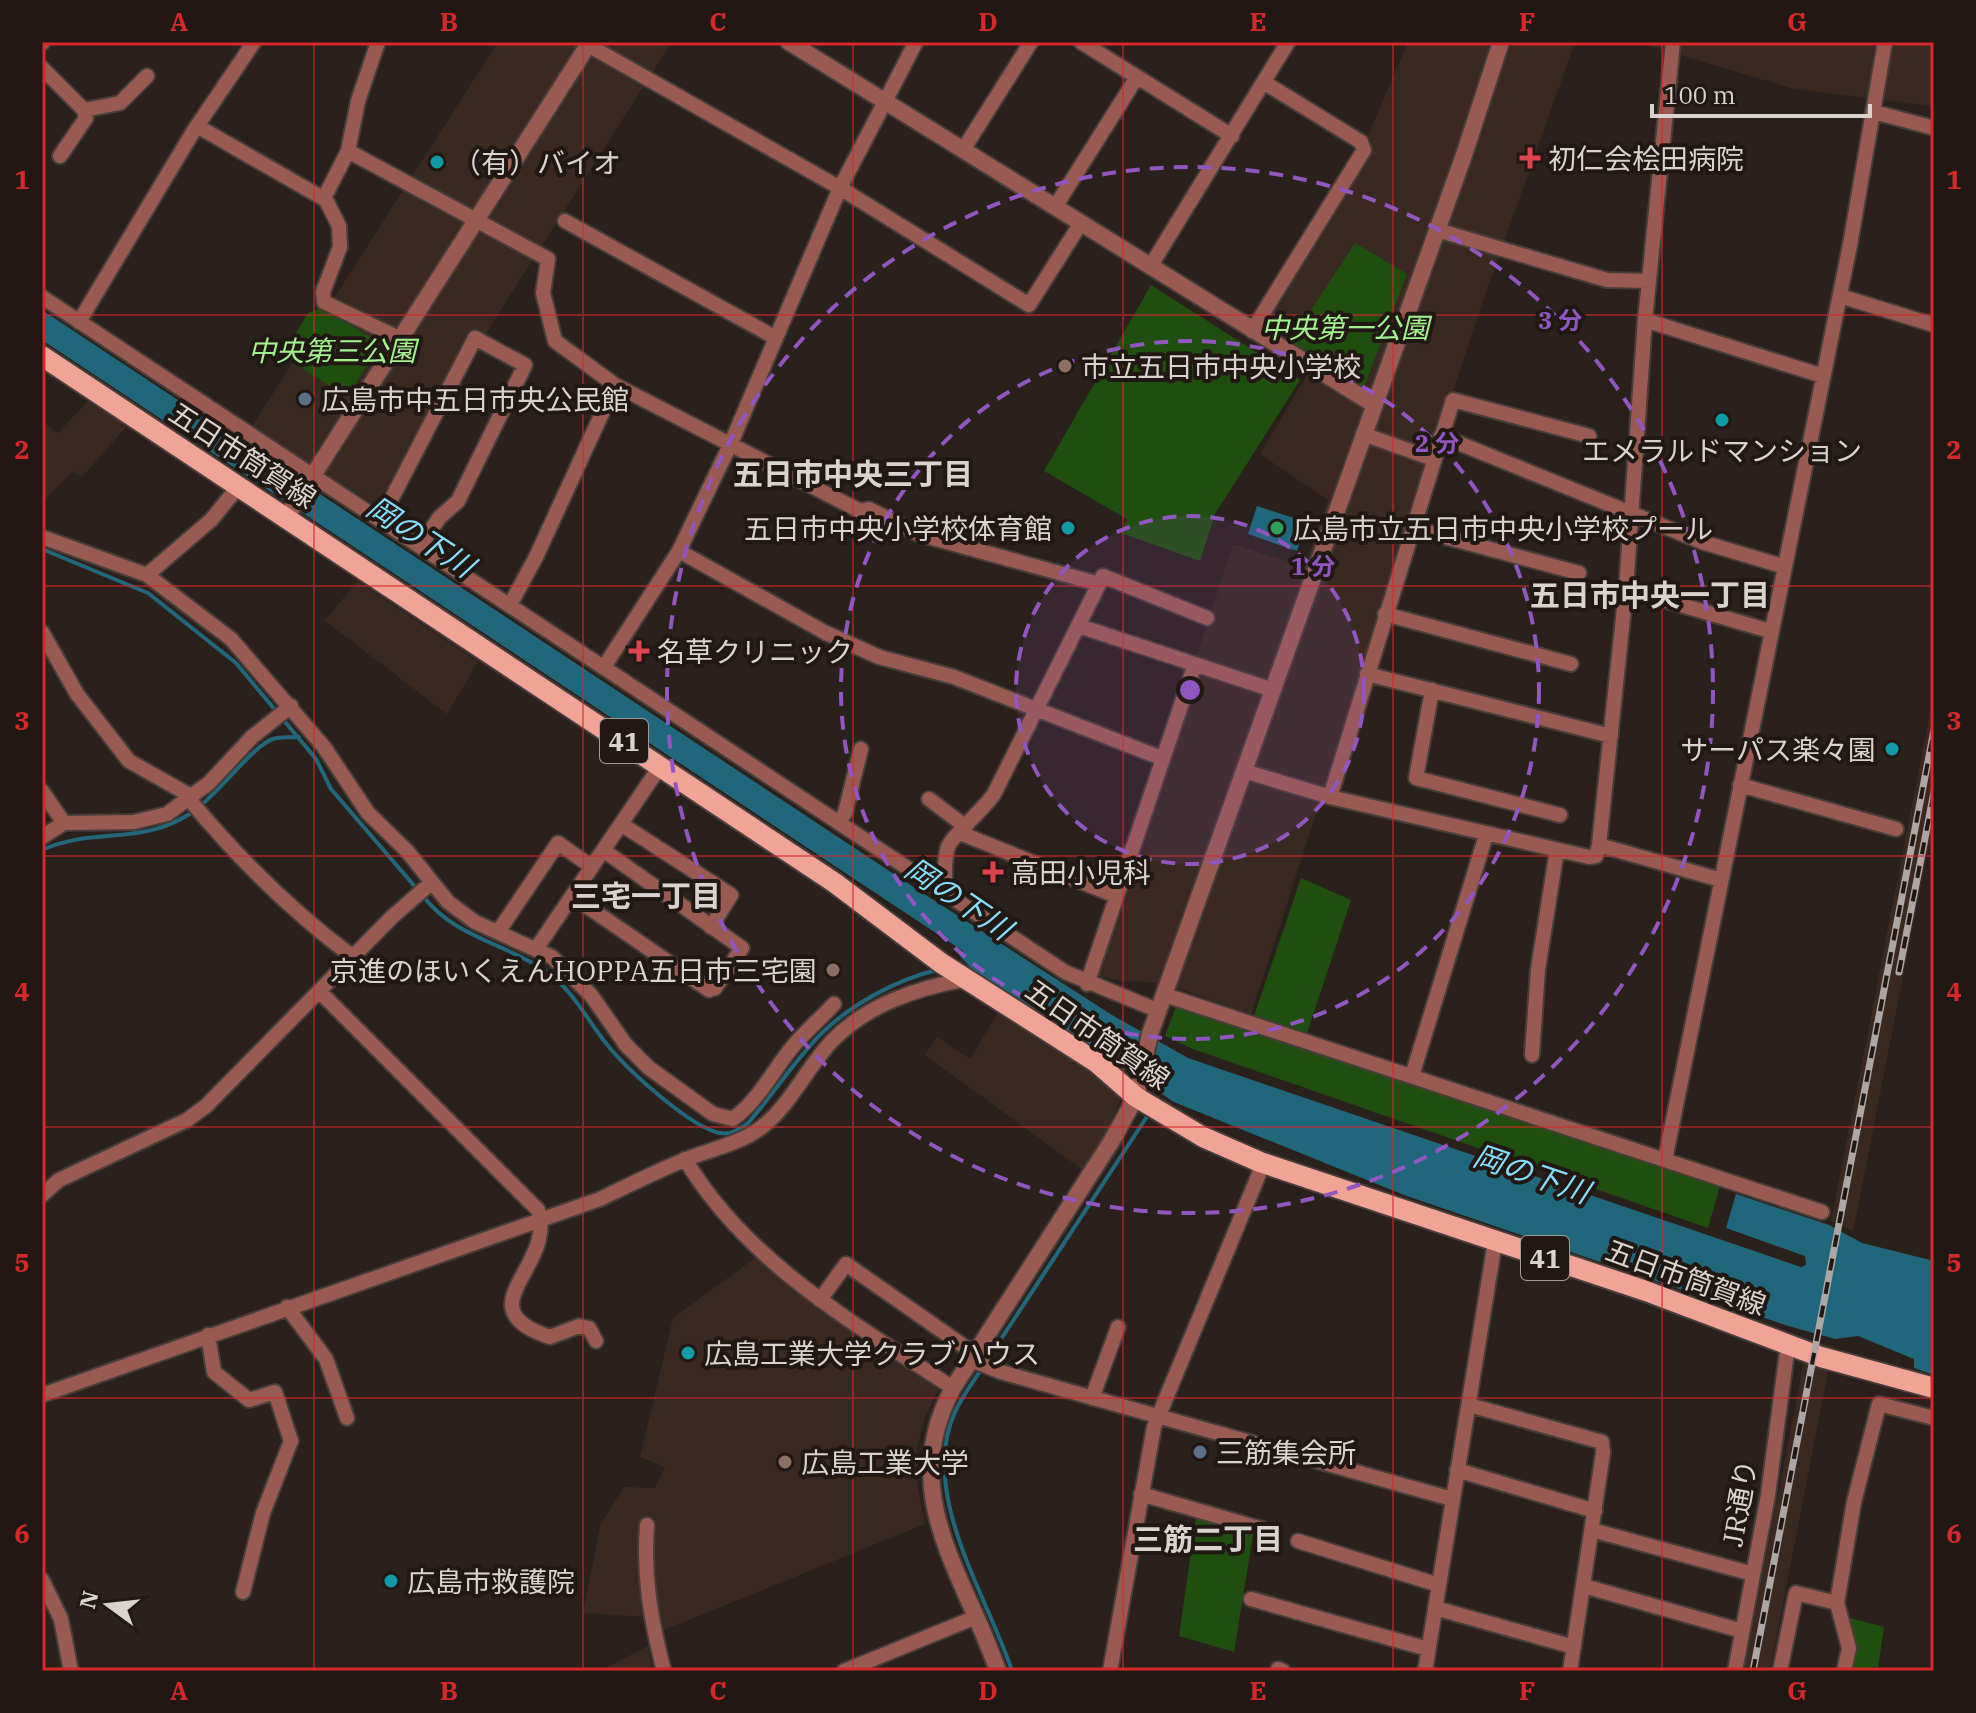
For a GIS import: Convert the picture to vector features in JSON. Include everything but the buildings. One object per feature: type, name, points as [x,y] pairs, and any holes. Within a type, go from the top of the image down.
[{"type":"main road","name":"五日市筒賀線","points":[[42,356],[239,486],[289,513],[835,883],[941,963],[1096,1062],[1147,1104],[1219,1145],[1260,1162],[1646,1291],[1821,1357],[1934,1389]]},
{"type":"street","points":[[79,322],[197,126],[254,42]]},
{"type":"street","points":[[324,198],[348,151],[358,101],[378,42]]},
{"type":"street","points":[[789,42],[1373,404]]},
{"type":"street","points":[[604,667],[679,551],[731,443],[840,188],[916,42]]},
{"type":"street","points":[[963,150],[1031,42]]},
{"type":"street","points":[[1081,42],[1232,136]]},
{"type":"street","points":[[1150,267],[1288,42]]},
{"type":"street","points":[[998,1671],[942,1541],[930,1486],[934,1430],[953,1388],[1093,1170],[1147,1104],[1139,1068],[1150,1034],[1501,42]]},
{"type":"street","points":[[1244,771],[1330,797],[1593,857],[1599,845],[1626,589],[1645,320],[1673,42]]},
{"type":"street","points":[[1665,1160],[1782,566],[1840,296],[1885,42]]},
{"type":"street","points":[[289,513],[589,44],[840,188],[1029,305],[1081,223]]},
{"type":"street","points":[[42,68],[84,110],[86,118],[60,156]]},
{"type":"street","points":[[84,110],[120,103],[147,76]]},
{"type":"street","points":[[1055,207],[1137,77]]},
{"type":"street","points":[[1252,331],[1364,150],[1361,142],[1265,83]]},
{"type":"street","points":[[1874,112],[1934,128]]},
{"type":"street","points":[[197,126],[324,198],[336,216],[340,247],[323,292],[324,302],[401,339]]},
{"type":"street","points":[[348,151],[548,259],[543,293],[555,341],[615,385],[860,511],[869,509],[918,534],[1099,584]]},
{"type":"street","points":[[565,221],[776,338]]},
{"type":"street","points":[[1437,230],[1607,280],[1649,281]]},
{"type":"street","points":[[1840,296],[1934,325]]},
{"type":"street","points":[[42,297],[312,479],[421,545],[1087,984],[1412,1076],[1822,1212]]},
{"type":"street","points":[[1645,320],[1823,376]]},
{"type":"street","points":[[381,519],[475,338],[525,365],[458,501],[439,518],[421,545]]},
{"type":"street","points":[[510,605],[536,557],[615,385]]},
{"type":"street","points":[[1330,797],[1453,400],[1589,436]]},
{"type":"street","points":[[1363,434],[1433,459]]},
{"type":"street","points":[[1441,436],[1702,542],[1782,566]]},
{"type":"street","points":[[147,575],[211,520],[239,486]]},
{"type":"street","points":[[1412,528],[1579,573]]},
{"type":"street","points":[[42,537],[147,575],[231,639],[324,747],[368,813],[407,851],[430,885],[459,912],[536,949],[567,969],[591,995],[626,1045],[649,1068],[713,1114],[739,1128]]},
{"type":"street","points":[[679,551],[826,633],[879,657],[954,677],[1161,758]]},
{"type":"street","points":[[945,892],[947,848],[994,794],[1103,576],[1207,618]]},
{"type":"street","points":[[1626,589],[1770,631]]},
{"type":"street","points":[[1385,614],[1571,664]]},
{"type":"street","points":[[1079,626],[1273,690]]},
{"type":"street","points":[[42,632],[77,694],[129,761],[193,803],[281,898],[353,957]]},
{"type":"street","points":[[1087,984],[1195,664]]},
{"type":"street","points":[[1367,674],[1611,736]]},
{"type":"street","points":[[1432,690],[1416,778],[1560,815]]},
{"type":"street","points":[[42,837],[64,823],[149,819],[193,803],[252,737],[290,708]]},
{"type":"street","points":[[839,822],[845,813],[861,749]]},
{"type":"street","points":[[536,949],[661,765]]},
{"type":"street","points":[[1740,785],[1896,829]]},
{"type":"street","points":[[42,791],[64,823]]},
{"type":"street","points":[[929,799],[963,830],[1116,896]]},
{"type":"street","points":[[621,824],[731,895],[711,927]]},
{"type":"street","points":[[1412,1076],[1486,835]]},
{"type":"street","points":[[498,932],[558,843],[592,867]]},
{"type":"street","points":[[1599,845],[1721,880]]},
{"type":"street","points":[[572,896],[709,990],[715,988],[742,948],[603,850]]},
{"type":"street","points":[[1532,1055],[1540,956],[1557,850]]},
{"type":"street","points":[[42,1195],[59,1180],[187,1120],[234,1080],[353,957],[430,885]]},
{"type":"street","points":[[42,1395],[600,1199],[782,1108],[831,1042],[896,997],[964,977]]},
{"type":"street","points":[[319,991],[538,1210],[541,1220],[536,1252],[511,1294],[510,1309],[514,1317],[550,1337],[579,1326],[594,1332],[596,1341]]},
{"type":"street","points":[[739,1128],[792,1047],[834,1004]]},
{"type":"street","points":[[685,1159],[717,1202],[760,1249],[820,1300],[953,1388]]},
{"type":"street","points":[[1110,1671],[1147,1450],[1259,1174],[1260,1162]]},
{"type":"street","points":[[1425,1671],[1495,1242]]},
{"type":"street","points":[[820,1300],[846,1264],[974,1359],[993,1369],[1452,1499]]},
{"type":"street","points":[[287,1307],[326,1359],[347,1418]]},
{"type":"street","points":[[1092,1398],[1118,1327]]},
{"type":"street","points":[[208,1335],[214,1372],[249,1400],[275,1392],[291,1441],[263,1513],[243,1592]]},
{"type":"street","name":"JR通り","points":[[1735,1671],[1788,1344]]},
{"type":"street","points":[[1844,1671],[1849,1648],[1837,1603],[1854,1502],[1879,1404],[1931,1416],[1934,1389]]},
{"type":"street","points":[[1469,1405],[1602,1442],[1595,1511],[1570,1671]]},
{"type":"street","points":[[1457,1470],[1595,1511]]},
{"type":"street","points":[[1141,1494],[1262,1529]]},
{"type":"street","points":[[647,1525],[644,1561],[650,1619],[664,1671]]},
{"type":"street","points":[[1592,1530],[1753,1574]]},
{"type":"street","points":[[1298,1541],[1439,1585]]},
{"type":"street","points":[[42,1580],[61,1619],[71,1671]]},
{"type":"street","points":[[1584,1586],[1742,1631]]},
{"type":"street","points":[[1780,1671],[1796,1593],[1837,1603]]},
{"type":"street","points":[[1251,1599],[1428,1649]]},
{"type":"street","points":[[1435,1608],[1574,1647]]},
{"type":"street","points":[[844,1671],[976,1617]]},
{"type":"shaded area","points":[[498,42],[672,42],[376,505],[251,428]]},
{"type":"shaded area","points":[[1408,42],[1575,42],[1479,312],[1251,1014],[1164,983],[1124,981],[1093,975],[1233,544],[1305,567],[1328,500],[1260,454],[1315,362],[1268,330],[1263,322],[1369,149],[1367,138]]},
{"type":"shaded area","points":[[1636,42],[1934,42],[1934,106],[1794,89]]},
{"type":"shaded area","points":[[88,401],[127,426],[82,477],[73,471],[42,503],[42,422],[58,433]]},
{"type":"shaded area","points":[[357,581],[478,662],[447,714],[325,621]]},
{"type":"shaded area","points":[[1934,692],[1934,820],[1853,1231],[1831,1221]]},
{"type":"shaded area","points":[[1000,1009],[1093,1069],[1121,1098],[1107,1135],[1084,1171],[925,1055],[937,1037],[970,1059]]},
{"type":"shaded area","name":"広島工業大学","points":[[758,1256],[938,1382],[939,1389],[925,1416],[917,1449],[918,1488],[925,1524],[657,1633],[657,1645],[649,1650],[652,1671],[599,1671],[652,1644],[645,1617],[583,1613],[601,1523],[624,1487],[655,1488],[665,1467],[640,1457],[673,1318]]},
{"type":"shaded area","points":[[1808,1340],[1833,1346],[1770,1671],[1744,1671]]},
{"type":"green space","name":"中央第一公園","points":[[1355,243],[1407,274],[1364,387],[1290,342]]},
{"type":"green space","points":[[1151,285],[1300,380],[1215,514],[1200,561],[1121,533],[1127,519],[1044,471]]},
{"type":"green space","name":"中央第三公園","points":[[322,308],[380,343],[348,397],[282,356],[308,313]]},
{"type":"green space","points":[[1301,878],[1351,900],[1307,1033],[1254,1016]]},
{"type":"green space","points":[[1177,1004],[1720,1187],[1708,1228],[1193,1049],[1165,1036]]},
{"type":"green space","points":[[1196,1517],[1253,1535],[1234,1652],[1179,1636]]},
{"type":"green space","points":[[1847,1617],[1884,1627],[1878,1667],[1872,1667],[1871,1671],[1849,1671]]},
{"type":"water","points":[[42,310],[918,890],[1112,1015],[1188,1058],[1801,1267],[1806,1265],[1805,1256],[1726,1228],[1736,1194],[1829,1225],[1862,1243],[1934,1261],[1934,1375],[1914,1368],[1914,1359],[1858,1336],[1835,1339],[1785,1325],[1404,1195],[1174,1102],[971,968],[959,955],[963,951],[42,340]]},
{"type":"water","name":"広島市立五日市中央小学校プール","points":[[1257,506],[1306,522],[1297,551],[1248,534]]},
{"type":"waterway","points":[[42,549],[148,593],[236,663],[316,759],[331,789],[417,889]]},
{"type":"waterway","points":[[201,805],[265,743],[276,738],[299,737]]},
{"type":"waterway","points":[[42,850],[81,839],[156,829],[194,811]]},
{"type":"waterway","points":[[423,896],[450,922],[547,972],[573,998],[609,1047],[645,1083],[693,1121],[720,1133],[732,1132],[748,1123],[813,1042],[848,1012],[891,986],[937,970]]},
{"type":"waterway","points":[[986,1362],[1150,1112]]},
{"type":"waterway","points":[[981,1370],[955,1412],[946,1443],[945,1476],[950,1510],[960,1543],[1012,1671]]},
{"type":"railway","points":[[1753,1671],[1934,730]]},
{"type":"railway","points":[[1899,972],[1934,792]]},
{"type":"place","name":"初仁会桧田病院","points":[[1530,158]]},
{"type":"place","name":"（有）バイオ","points":[[437,162]]},
{"type":"place","name":"市立五日市中央小学校","points":[[1065,366]]},
{"type":"place","name":"広島市中五日市央公民館","points":[[305,399]]},
{"type":"place","name":"エメラルドマンション","points":[[1722,420]]},
{"type":"place","name":"五日市中央小学校体育館","points":[[1068,528]]},
{"type":"place","name":"広島市立五日市中央小学校プール","points":[[1277,528]]},
{"type":"place","name":"名草クリニック","points":[[639,651]]},
{"type":"place","name":"サーパス楽々園","points":[[1892,749]]},
{"type":"place","name":"高田小児科","points":[[993,872]]},
{"type":"place","name":"京進のほいくえんHOPPA五日市三宅園","points":[[833,970]]},
{"type":"place","name":"広島工業大学クラブハウス","points":[[688,1353]]},
{"type":"place","name":"三筋集会所","points":[[1200,1452]]},
{"type":"place","name":"広島工業大学","points":[[785,1462]]},
{"type":"place","name":"広島市救護院","points":[[391,1581]]},
{"type":"district","name":"五日市中央三丁目","points":[[853,473]]},
{"type":"district","name":"五日市中央一丁目","points":[[1650,594]]},
{"type":"district","name":"三宅一丁目","points":[[646,895]]},
{"type":"district","name":"三筋二丁目","points":[[1208,1538]]},
{"type":"water label","name":"岡の下川","points":[[421,536]]},
{"type":"water label","name":"岡の下川","points":[[959,898]]},
{"type":"water label","name":"岡の下川","points":[[1532,1173]]}]
